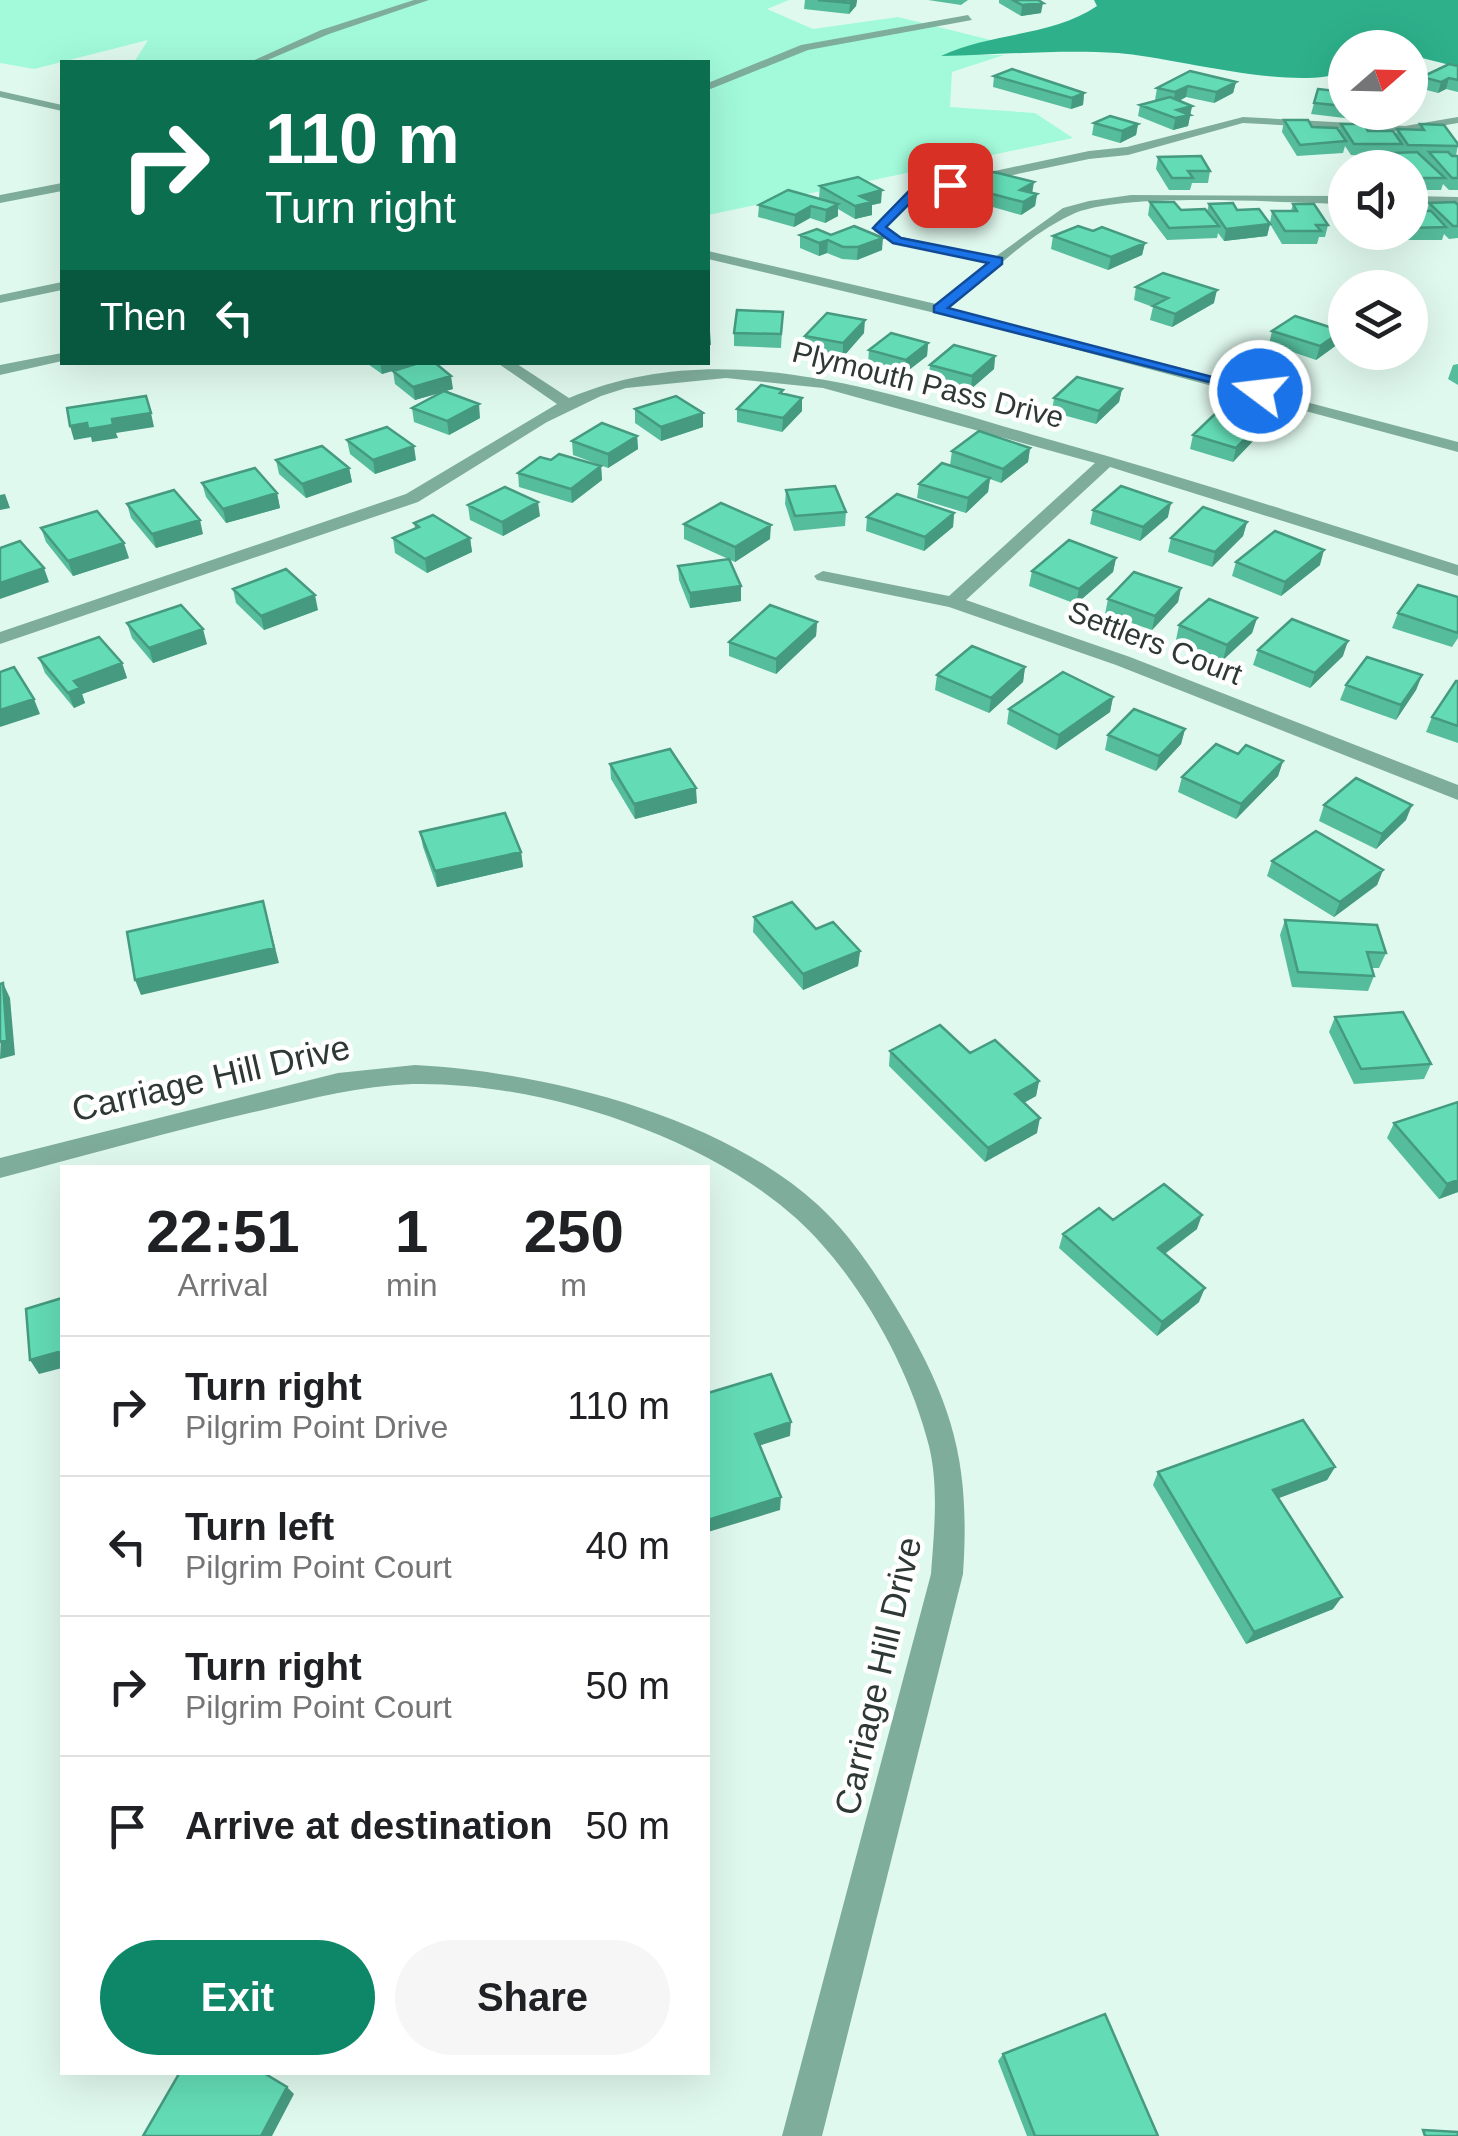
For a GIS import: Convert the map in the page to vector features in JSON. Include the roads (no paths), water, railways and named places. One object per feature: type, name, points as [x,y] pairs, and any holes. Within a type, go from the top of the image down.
[{"type":"street","points":[[259,60],[325,32],[424,0]]},
{"type":"street","points":[[710,87],[806,47],[968,18]]},
{"type":"street","points":[[0,94],[60,108]]},
{"type":"street","points":[[997,261],[898,240],[879,228],[914,192],[1089,154],[1128,152],[1242,120],[1406,129],[1458,120]]},
{"type":"street","points":[[0,199],[60,187]]},
{"type":"street","points":[[938,309],[1032,233],[1068,211],[1131,199],[1328,200]]},
{"type":"street","points":[[1428,200],[1458,201]]},
{"type":"street","points":[[710,255],[1244,387],[1458,448]]},
{"type":"street","points":[[0,299],[60,286]]},
{"type":"street","points":[[0,370],[60,357]]},
{"type":"street","points":[[508,365],[567,404]]},
{"type":"street","name":"Plymouth Pass Drive","points":[[0,638],[412,498],[456,477],[567,404],[620,384],[687,373],[758,372],[831,383],[1108,460],[1458,571]]},
{"type":"street","points":[[953,602],[1108,460]]},
{"type":"street","name":"Settlers Court","points":[[824,576],[953,602],[1122,661],[1458,793]]},
{"type":"street","name":"Carriage Hill Drive","points":[[0,1168],[192,1116],[360,1078],[459,1077],[502,1081],[566,1095],[660,1124],[785,1194],[810,1215],[880,1302],[908,1354],[944,1444],[952,1507],[947,1574],[802,2136]]}]
